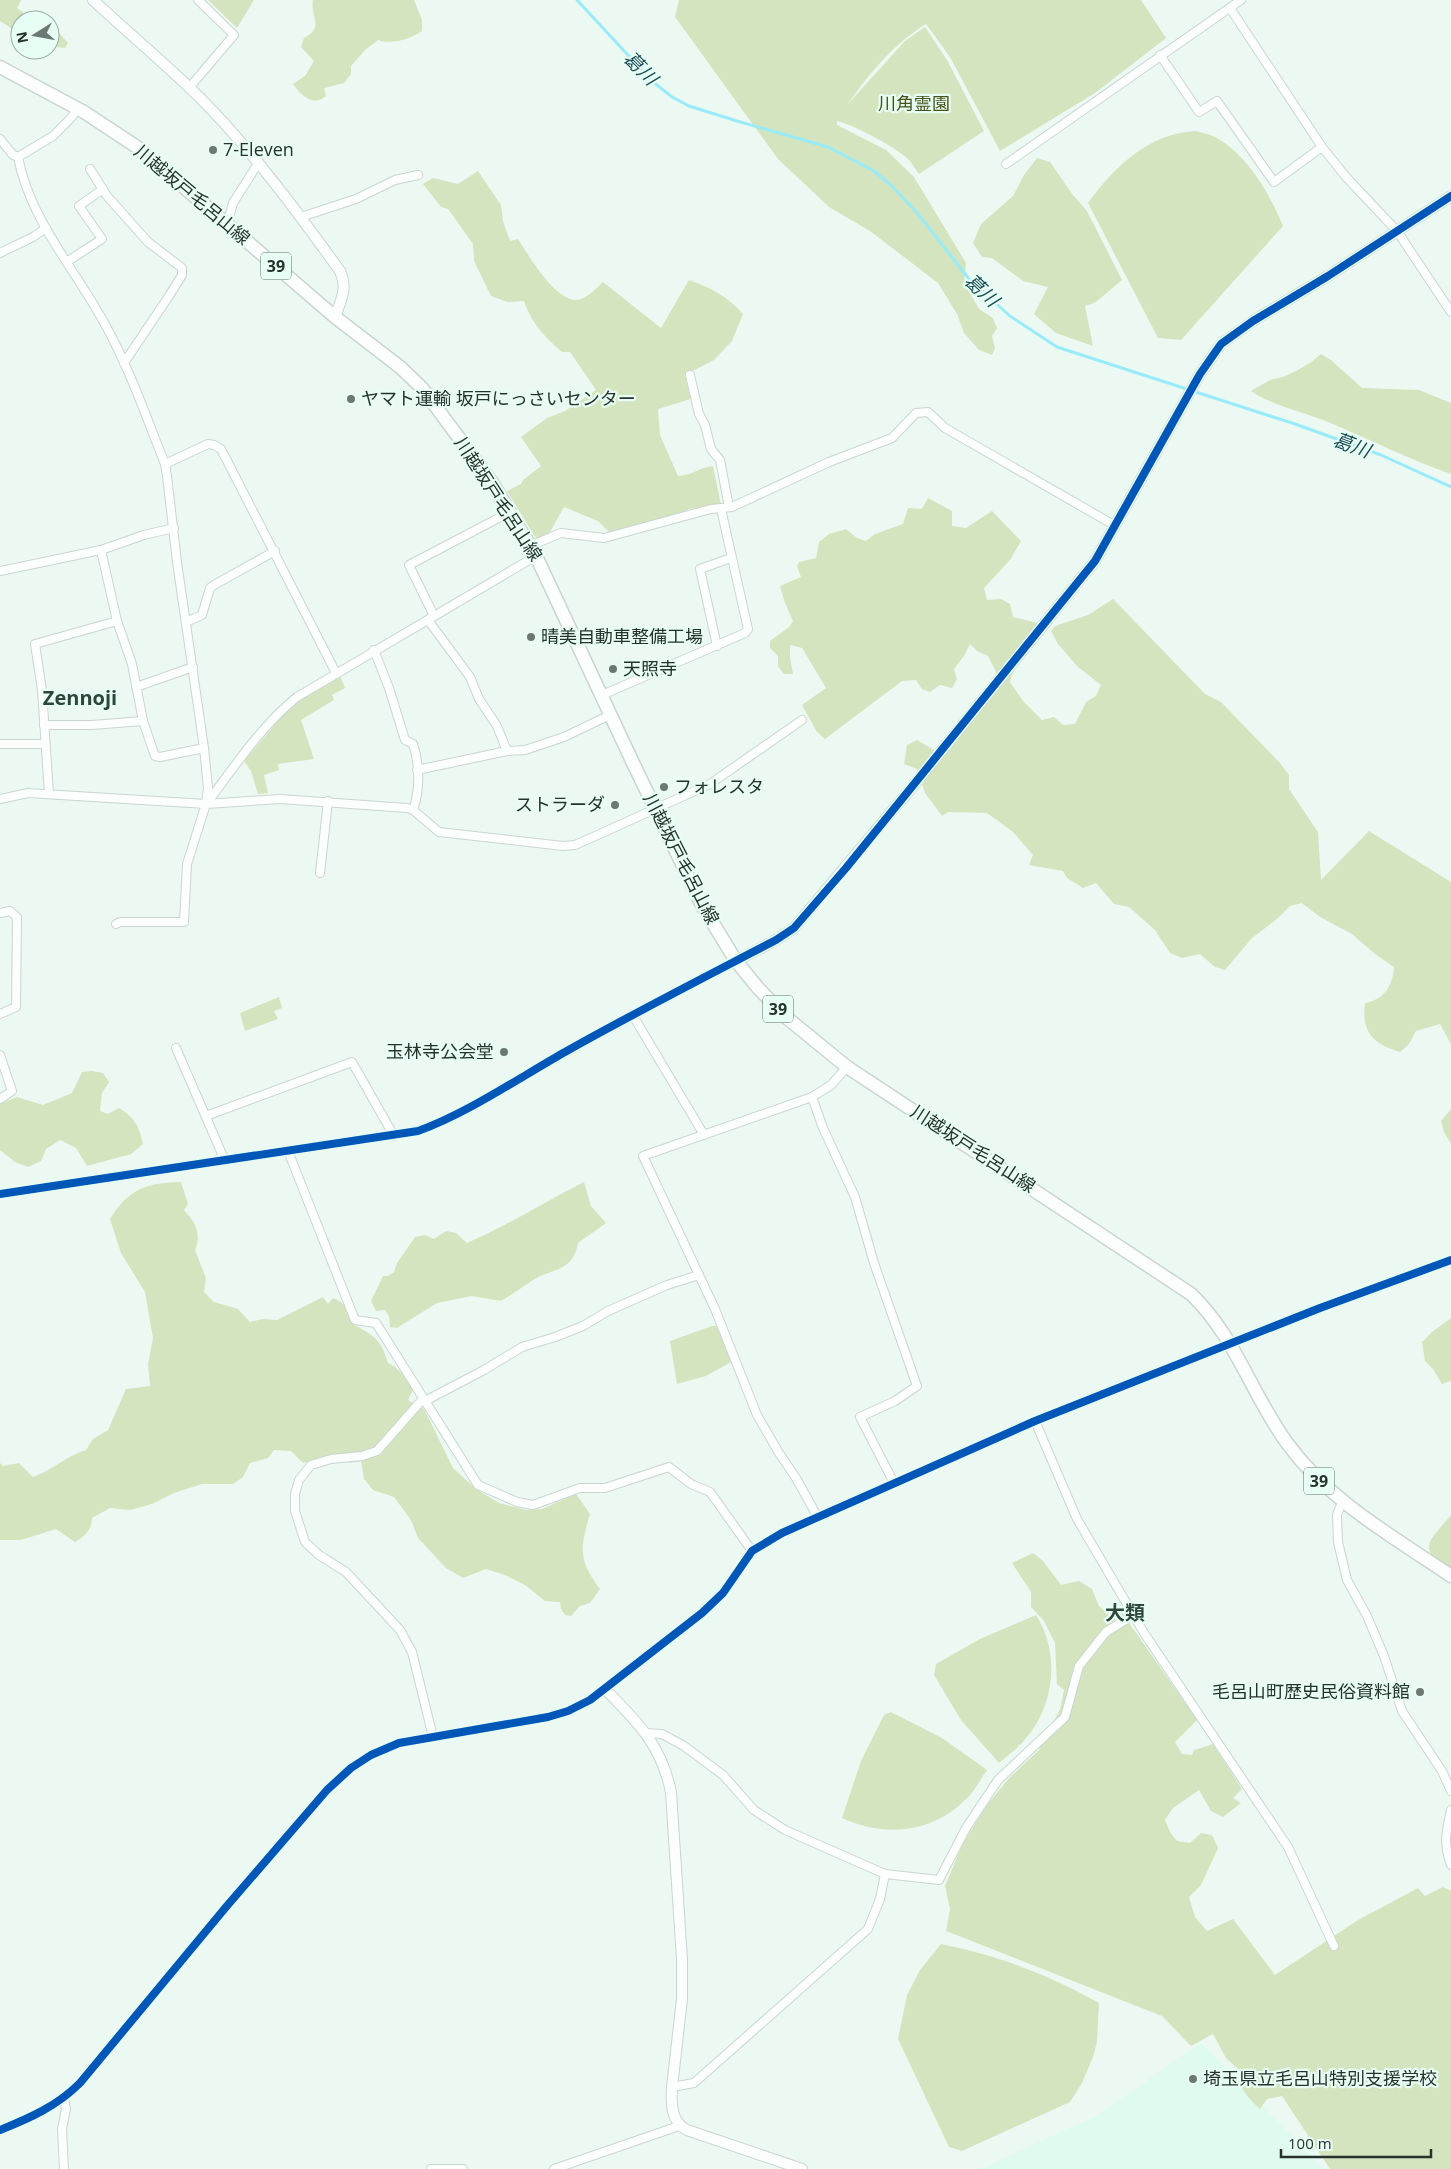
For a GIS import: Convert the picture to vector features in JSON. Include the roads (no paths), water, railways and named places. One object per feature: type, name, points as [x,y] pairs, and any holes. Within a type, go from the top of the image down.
[{"type":"main road","name":"川越坂戸毛呂山線","points":[[0,68],[78,109],[137,147],[335,317],[419,384],[457,434],[510,512],[533,551],[655,810],[703,907],[736,961],[758,988],[787,1018],[847,1066],[1182,1287],[1209,1314],[1231,1344],[1268,1414],[1308,1470],[1342,1502],[1451,1576]]},
{"type":"street","points":[[93,0],[190,88],[222,121],[259,162],[301,217],[344,279],[344,295],[335,317]]},
{"type":"street","points":[[190,88],[234,35],[198,0]]},
{"type":"street","points":[[1006,164],[1241,0]]},
{"type":"street","points":[[1230,8],[1322,147],[1346,177],[1397,230],[1451,312]]},
{"type":"street","points":[[1160,56],[1199,112],[1217,101],[1274,182],[1322,147]]},
{"type":"street","points":[[0,139],[12,155],[18,157],[53,136],[70,120],[78,109]]},
{"type":"street","points":[[18,157],[21,174],[32,204],[106,326],[124,363],[165,464],[204,748],[208,788],[206,804],[187,864],[184,922],[120,922],[116,924]]},
{"type":"street","points":[[227,225],[233,203],[259,162]]},
{"type":"street","points":[[90,169],[103,189],[148,242],[182,268],[182,275],[174,289],[124,363]]},
{"type":"street","points":[[301,217],[356,199],[394,180],[418,175]]},
{"type":"street","points":[[68,261],[102,239],[79,206],[103,189]]},
{"type":"street","points":[[0,1194],[394,1136],[432,1126],[632,1014],[776,940],[794,928],[846,868],[1095,561],[1208,360],[1221,344],[1253,321],[1328,276],[1451,196]]},
{"type":"street","points":[[0,253],[33,237],[46,228]]},
{"type":"street","points":[[690,375],[699,414],[705,425],[711,449],[720,460],[729,507]]},
{"type":"street","points":[[206,804],[246,750],[284,707],[336,673],[431,618],[560,533],[604,538],[711,509],[729,507],[829,462],[892,438],[920,411],[928,412],[945,428],[1114,525]]},
{"type":"street","points":[[165,464],[208,444],[214,444],[221,449],[336,673]]},
{"type":"street","points":[[602,695],[745,633],[748,628],[720,509]]},
{"type":"street","points":[[507,751],[497,726],[479,699],[470,677],[431,618],[409,565],[510,512]]},
{"type":"street","points":[[0,571],[101,550],[144,534],[174,528]]},
{"type":"street","points":[[101,550],[117,621],[132,664],[143,721],[155,756],[160,757],[204,748]]},
{"type":"street","points":[[186,622],[202,615],[210,588],[275,552]]},
{"type":"street","points":[[717,646],[700,569],[731,558]]},
{"type":"street","points":[[49,794],[42,690],[35,644],[117,621]]},
{"type":"street","points":[[374,650],[389,688],[405,740],[413,744],[417,756],[417,800],[413,810]]},
{"type":"street","points":[[136,687],[192,667]]},
{"type":"street","points":[[418,770],[507,751],[525,750],[564,737],[610,715]]},
{"type":"street","points":[[0,800],[28,792],[206,804],[280,798],[328,801],[413,810],[439,832],[563,846],[583,842],[720,778],[802,720]]},
{"type":"street","points":[[44,725],[92,726],[143,721]]},
{"type":"street","points":[[0,744],[46,744]]},
{"type":"street","points":[[320,873],[328,801]]},
{"type":"street","points":[[0,913],[10,911],[17,917],[17,969],[16,1007],[0,1014]]},
{"type":"street","points":[[632,1014],[704,1135]]},
{"type":"street","points":[[176,1048],[225,1160]]},
{"type":"street","points":[[0,1054],[12,1091],[0,1099]]},
{"type":"street","points":[[206,1116],[352,1062],[394,1136]]},
{"type":"street","points":[[817,1516],[757,1415],[699,1275],[643,1156],[812,1097],[831,1085],[847,1066]]},
{"type":"street","points":[[812,1097],[823,1128],[855,1197],[874,1263],[917,1386],[895,1401],[860,1417],[894,1483]]},
{"type":"street","points":[[288,1151],[355,1320],[376,1323],[478,1485],[517,1502],[533,1505],[580,1488],[605,1488],[669,1467],[691,1484],[710,1492],[752,1551]]},
{"type":"street","points":[[0,2130],[44,2111],[64,2099],[80,2083],[226,1907],[339,1778],[361,1760],[389,1746],[433,1736],[557,1715],[590,1700],[717,1600],[752,1551],[773,1537],[1035,1421],[1320,1308],[1451,1260]]},
{"type":"street","points":[[433,1736],[412,1652],[400,1630],[346,1572],[319,1555],[305,1542],[295,1511],[295,1494],[300,1480],[311,1465],[331,1459],[362,1456],[377,1451],[421,1401],[425,1401],[484,1370],[522,1347],[583,1326],[608,1311],[667,1285],[699,1275]]},
{"type":"street","points":[[1035,1421],[1077,1519],[1133,1615],[1288,1847],[1334,1946]]},
{"type":"street","points":[[1342,1502],[1336,1515],[1338,1542],[1347,1580],[1367,1616],[1384,1656],[1402,1710],[1442,1771],[1451,1791]]},
{"type":"street","points":[[646,1733],[662,1734],[698,1756],[723,1775],[754,1810],[768,1821],[785,1830],[885,1874],[939,1880],[966,1828],[998,1780],[1065,1716],[1079,1666],[1106,1632],[1133,1615]]},
{"type":"street","points":[[605,1689],[646,1733],[657,1750],[667,1773],[673,1812],[682,1960],[682,1999],[672,2087],[672,2108],[679,2126]]},
{"type":"street","points":[[1451,1810],[1445,1833],[1445,1849],[1451,1865]]},
{"type":"street","points":[[672,2087],[694,2083],[868,1929],[880,1899],[885,1874]]},
{"type":"street","points":[[64,2099],[66,2109],[62,2129],[64,2169]]},
{"type":"street","points":[[554,2169],[679,2126],[802,2169]]},
{"type":"street","points":[[431,2169],[463,2169]]},
{"type":"waterway","name":"葛川","points":[[577,0],[652,81],[672,97],[689,106],[828,147],[874,171],[892,186],[918,214],[969,279],[1010,316],[1057,347],[1295,424],[1381,455],[1451,487]]},
{"type":"place","name":"7-Eleven","points":[[213,150]]},
{"type":"place","name":"ヤマト運輸 坂戸にっさいセンター","points":[[351,399]]},
{"type":"place","name":"晴美自動車整備工場","points":[[531,637]]},
{"type":"place","name":"天照寺","points":[[613,669]]},
{"type":"place","name":"フォレスタ","points":[[664,787]]},
{"type":"place","name":"ストラーダ","points":[[615,805]]},
{"type":"place","name":"玉林寺公会堂","points":[[504,1052]]},
{"type":"place","name":"毛呂山町歴史民俗資料館","points":[[1420,1692]]},
{"type":"place","name":"埼玉県立毛呂山特別支援学校","points":[[1193,2079]]},
{"type":"district","name":"Zennoji","points":[[80,698]]},
{"type":"district","name":"大類","points":[[1125,1613]]},
{"type":"park label","name":"川角霊園","points":[[914,104]]}]
